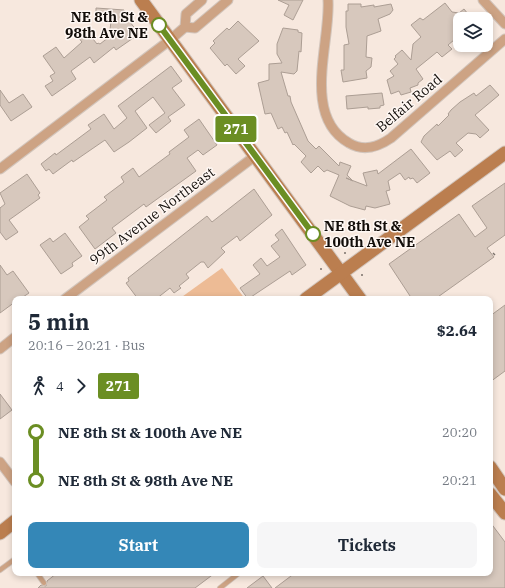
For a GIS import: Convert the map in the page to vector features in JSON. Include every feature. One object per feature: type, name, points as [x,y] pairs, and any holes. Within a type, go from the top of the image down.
[{"type":"main road","points":[[141,0],[358,296]]},
{"type":"main road","points":[[310,296],[505,154]]},
{"type":"main road","points":[[493,473],[505,489]]},
{"type":"main road","points":[[493,498],[505,513]]},
{"type":"main road","points":[[0,533],[12,523]]},
{"type":"street","points":[[0,169],[170,40],[185,27],[186,14],[202,0]]},
{"type":"street","points":[[185,27],[196,28],[228,0]]},
{"type":"street","name":"Belfair Road","points":[[328,0],[321,71],[323,102],[329,120],[335,130],[344,140],[354,146],[374,147],[391,138],[505,40]]},
{"type":"street","points":[[483,0],[505,24]]},
{"type":"street","name":"99th Avenue Northeast","points":[[70,296],[255,156]]},
{"type":"street","points":[[0,348],[12,339]]},
{"type":"street","points":[[0,462],[12,478]]},
{"type":"lane","points":[[0,570],[12,560]]},
{"type":"lane","points":[[39,576],[44,583]]},
{"type":"lane","points":[[220,588],[232,576]]},
{"type":"shaded area","points":[[222,268],[243,296],[183,296]]},
{"type":"building","points":[[278,0],[303,0],[293,20],[284,15],[289,5]]},
{"type":"building","points":[[445,3],[453,12],[453,41],[448,45],[452,49],[442,57],[437,52],[416,69],[423,79],[418,83],[418,85],[410,88],[411,92],[401,95],[399,91],[391,94],[387,80],[394,76],[390,71],[398,64],[394,59],[396,57],[395,56],[402,50],[411,60],[413,44],[421,37],[411,25],[420,18],[423,20]]},
{"type":"building","points":[[348,4],[361,4],[361,7],[374,5],[374,7],[391,4],[393,10],[390,14],[378,19],[381,31],[367,36],[366,57],[372,58],[371,67],[366,71],[367,78],[343,82],[341,70],[344,70],[344,45],[349,44],[346,27],[346,11],[348,11]]},
{"type":"building","points":[[96,8],[124,10],[124,14],[139,34],[116,50],[114,47],[94,63],[90,57],[71,71],[76,79],[52,96],[45,86],[53,81],[50,76],[55,73],[43,56],[56,47],[64,58],[82,42],[78,37],[86,30],[97,44],[100,44],[113,34],[110,30],[111,21],[100,20],[96,14]]},
{"type":"building","points":[[238,21],[259,41],[238,59],[245,66],[236,74],[227,64],[225,66],[210,48],[215,43],[213,41],[227,28],[229,30]]},
{"type":"building","points":[[283,28],[298,30],[298,32],[302,33],[301,52],[299,51],[297,71],[294,74],[281,72],[288,96],[290,96],[291,102],[308,141],[316,149],[319,146],[339,166],[340,162],[351,166],[347,175],[352,180],[367,186],[363,173],[377,170],[378,174],[411,149],[430,173],[417,183],[413,178],[410,179],[409,177],[405,180],[400,173],[388,181],[390,190],[386,191],[390,204],[375,208],[366,206],[365,210],[350,206],[330,196],[339,175],[327,170],[324,172],[318,166],[311,173],[301,162],[306,156],[294,144],[293,145],[287,132],[285,133],[282,127],[278,129],[271,113],[265,114],[258,83],[269,80],[269,64],[282,63],[277,54],[277,44]]},
{"type":"building","points":[[171,66],[182,81],[172,88],[185,105],[168,117],[171,121],[156,133],[149,125],[165,113],[153,97],[135,111],[147,128],[129,142],[114,152],[105,140],[73,162],[72,160],[53,174],[49,169],[46,171],[41,164],[55,153],[56,155],[91,129],[88,125],[104,114],[114,129],[127,118],[118,106]]},
{"type":"building","points":[[490,85],[499,95],[475,115],[489,130],[480,138],[476,134],[468,133],[456,143],[463,150],[455,157],[450,151],[437,160],[421,142],[424,136],[437,124],[438,126],[449,115],[448,114],[451,110],[460,102],[474,93],[476,96]]},
{"type":"building","points":[[0,90],[9,103],[23,94],[32,107],[11,121],[0,105]]},
{"type":"building","points":[[382,93],[384,105],[380,106],[380,108],[368,109],[368,107],[347,109],[346,96]]},
{"type":"building","points":[[199,119],[217,145],[203,155],[198,150],[187,158],[196,171],[146,207],[144,204],[112,228],[116,233],[95,249],[79,227],[89,219],[86,216],[107,200],[104,197],[124,182],[121,177],[133,168],[139,177],[170,154],[169,152],[189,137],[184,130]]},
{"type":"building","points":[[27,174],[40,193],[38,195],[40,198],[9,220],[18,232],[6,240],[0,232],[0,208],[5,204],[0,193]]},
{"type":"building","points":[[505,183],[505,235],[487,248],[494,257],[439,296],[410,296],[389,264],[459,214],[475,237],[487,228],[472,206]]},
{"type":"building","points":[[254,189],[272,215],[240,241],[237,236],[221,248],[225,252],[208,268],[204,262],[201,262],[186,274],[189,278],[179,286],[181,288],[174,293],[170,288],[160,296],[136,296],[126,283],[129,281],[128,278],[207,216],[212,222]]},
{"type":"building","points":[[282,229],[306,265],[292,275],[290,271],[252,296],[246,296],[240,288],[260,274],[253,265],[261,258],[267,266],[280,257],[271,246],[279,240],[275,235]]},
{"type":"building","points":[[65,233],[82,256],[72,263],[73,266],[61,274],[40,245],[50,238],[53,242]]},
{"type":"building","points":[[0,265],[7,275],[13,271],[29,293],[24,296],[12,296],[12,304],[0,313]]},
{"type":"building","points":[[505,305],[505,371],[493,380],[493,314]]},
{"type":"building","points":[[0,394],[12,410],[0,419]]},
{"type":"building","points":[[493,526],[505,542],[505,588],[275,588],[291,576],[493,576]]},
{"type":"building","points":[[53,576],[211,576],[195,588],[38,588],[41,585],[46,586],[47,581]]},
{"type":"building","points":[[263,576],[272,588],[247,588]]},
{"type":"bus line","name":"271","points":[[159,25],[313,234]]},
{"type":"place","name":"NE 8th St & 98th Ave NE","points":[[159,25]]},
{"type":"place","name":"NE 8th St & 100th Ave NE","points":[[313,234]]}]
